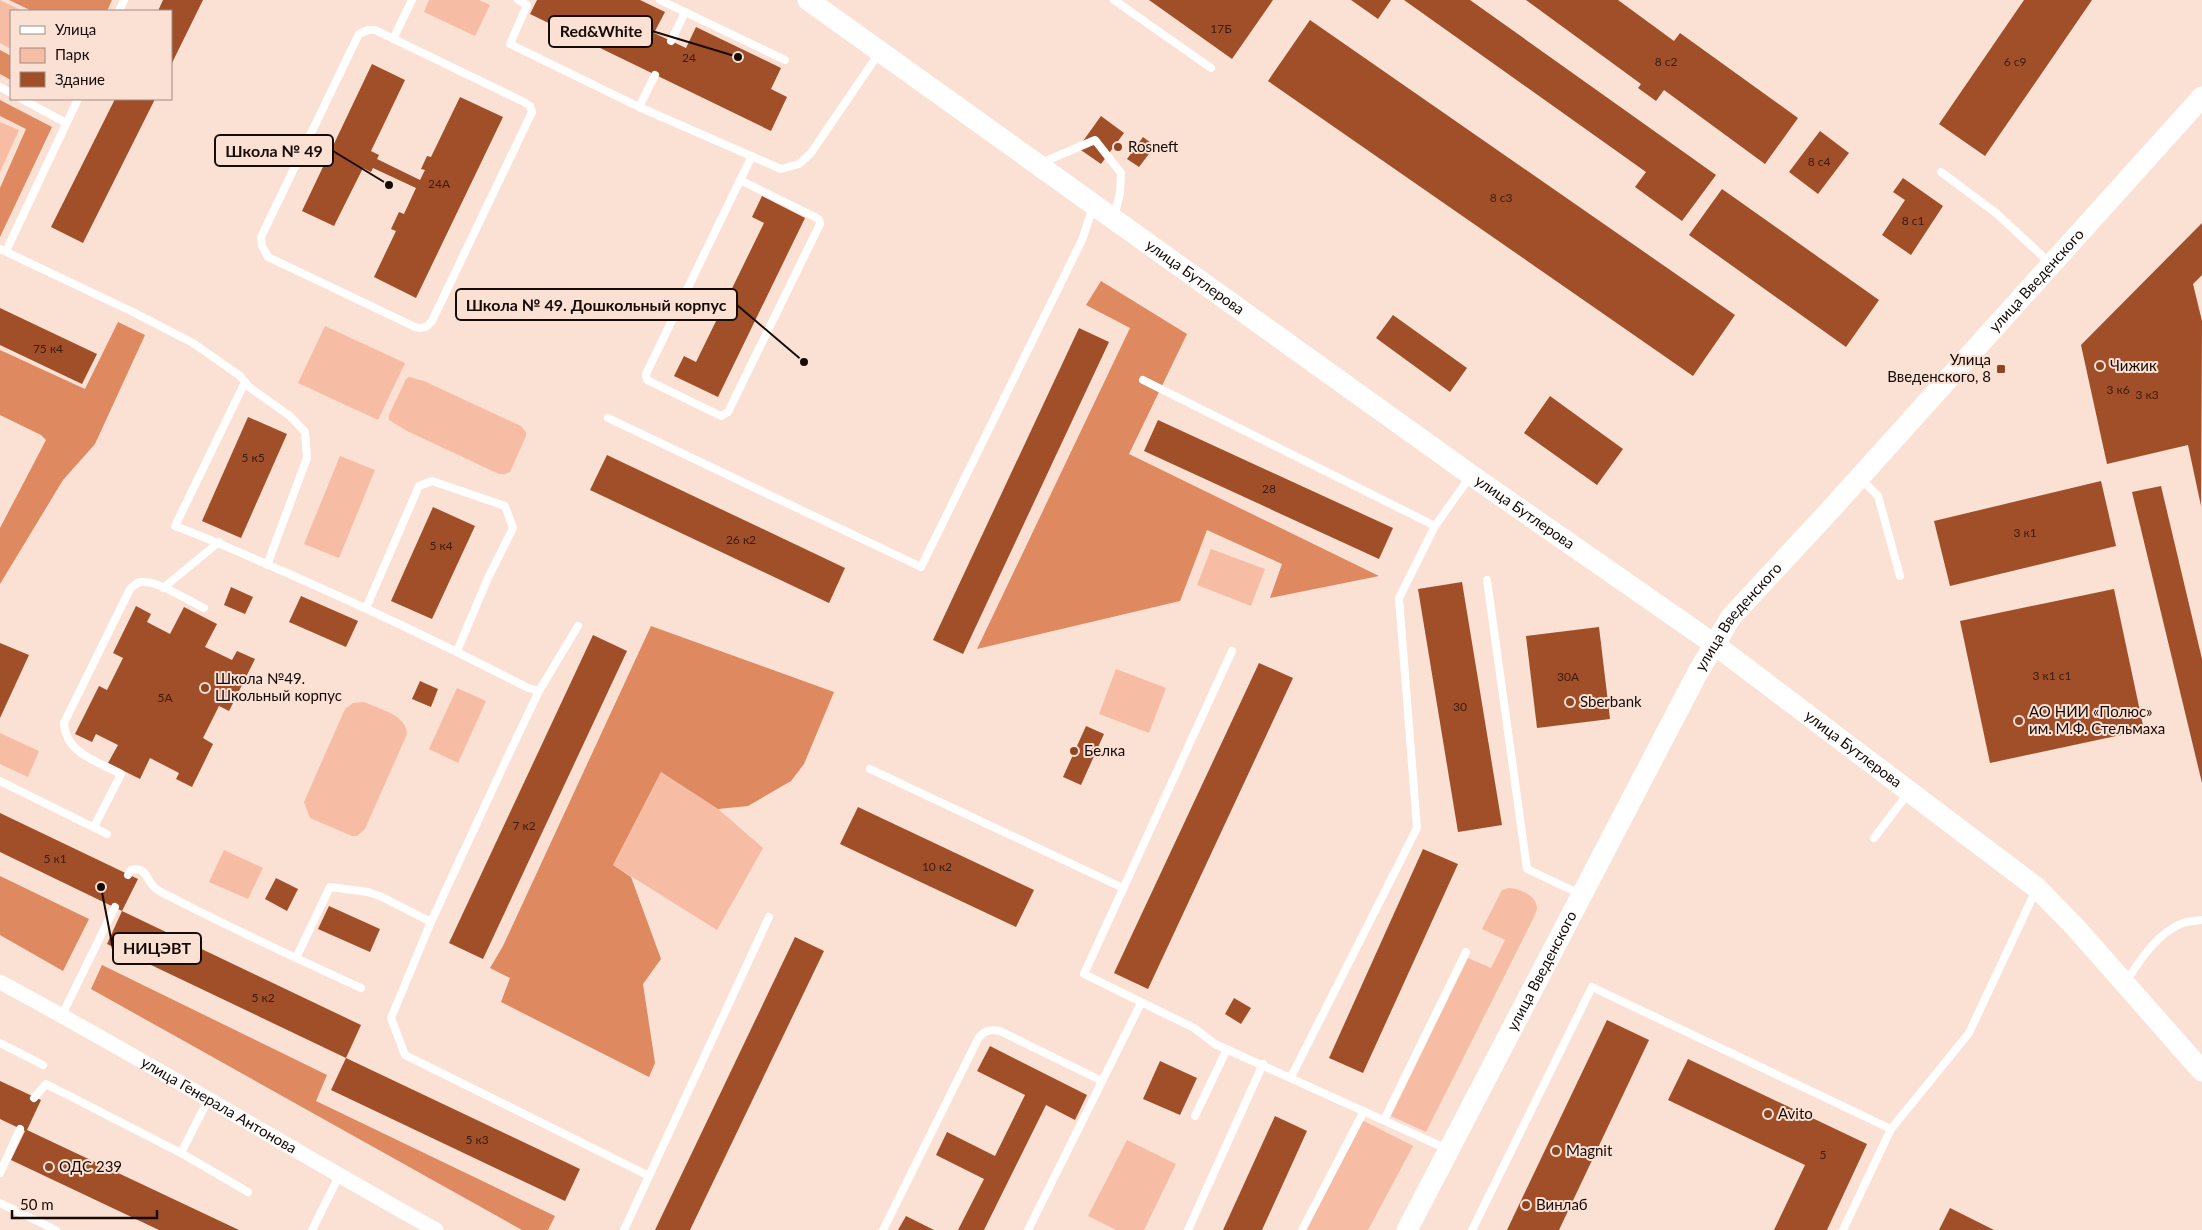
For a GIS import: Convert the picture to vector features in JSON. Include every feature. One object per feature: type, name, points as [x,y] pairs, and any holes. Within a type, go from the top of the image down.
[{"type":"street","name":"улица Бутлерова","points":[[819,5],[880,52],[1471,475],[1714,644],[2037,888],[2076,928],[2202,1071]]},
{"type":"street","name":"улица Введенского","points":[[1407,1230],[1714,644],[1731,618],[2202,97]]},
{"type":"street","name":"улица Генерала Антонова","points":[[0,982],[209,1098],[338,1176],[436,1230]]},
{"type":"lane","points":[[393,39],[412,0]]},
{"type":"lane","points":[[518,0],[528,2],[510,44],[639,107],[781,169],[799,164],[811,153],[880,52]]},
{"type":"lane","points":[[660,0],[785,60]]},
{"type":"lane","points":[[1114,0],[1211,68]]},
{"type":"lane","points":[[671,41],[685,12]]},
{"type":"lane","points":[[368,30],[375,30],[393,39],[524,102],[530,106],[532,112],[432,321],[429,326],[421,328],[415,327],[268,257],[262,246],[261,237],[360,34],[368,30]]},
{"type":"lane","points":[[639,107],[655,75]]},
{"type":"lane","points":[[24,100],[66,123]]},
{"type":"lane","points":[[78,100],[3,250],[193,343],[245,382],[250,388],[290,416],[305,432],[307,458],[267,565]]},
{"type":"lane","points":[[1037,164],[1095,140],[1121,173],[1120,193],[1114,219]]},
{"type":"lane","points":[[740,180],[819,219],[820,224],[728,412],[722,416],[647,380],[645,377],[740,180],[752,156]]},
{"type":"lane","points":[[1941,172],[1996,213],[2051,264]]},
{"type":"lane","points":[[608,418],[921,567],[1082,240],[1093,205]]},
{"type":"lane","points":[[1143,380],[1435,526]]},
{"type":"lane","points":[[245,382],[175,526],[219,542],[366,608],[457,651],[528,688],[539,691]]},
{"type":"lane","points":[[1291,1077],[1417,828],[1399,598],[1435,526],[1471,475]]},
{"type":"lane","points":[[1859,478],[1878,496],[1900,576]]},
{"type":"lane","points":[[366,608],[419,486],[432,481],[505,506],[513,528],[488,578],[457,651]]},
{"type":"lane","points":[[163,588],[219,542]]},
{"type":"lane","points":[[1487,580],[1527,869],[1582,895]]},
{"type":"lane","points":[[94,826],[121,774],[77,751],[65,734],[64,723],[130,589],[142,581],[163,588],[204,608]]},
{"type":"lane","points":[[578,626],[539,691],[431,922],[391,1018],[405,1055],[649,1176]]},
{"type":"lane","points":[[1232,651],[1084,974],[1194,1028],[1215,1044],[1263,1064],[1449,1150]]},
{"type":"lane","points":[[870,769],[1122,888]]},
{"type":"lane","points":[[0,781],[107,834]]},
{"type":"lane","points":[[1874,838],[1909,792]]},
{"type":"lane","points":[[128,875],[131,870],[137,868],[145,872],[154,887],[164,894],[221,923],[361,988]]},
{"type":"lane","points":[[296,958],[330,887],[368,892],[382,897],[431,922]]},
{"type":"lane","points":[[1843,1230],[1891,1129],[1969,1033],[2037,888]]},
{"type":"lane","points":[[62,1015],[115,907]]},
{"type":"lane","points":[[624,1230],[769,917]]},
{"type":"lane","points":[[2125,984],[2139,962],[2164,935],[2182,924],[2202,920]]},
{"type":"lane","points":[[1384,1120],[1466,952]]},
{"type":"lane","points":[[1472,1230],[1592,987],[1891,1129]]},
{"type":"lane","points":[[1028,1230],[1141,1003]]},
{"type":"lane","points":[[883,1230],[979,1037],[984,1032],[1000,1031],[1102,1082]]},
{"type":"lane","points":[[0,1043],[43,1065]]},
{"type":"lane","points":[[1195,1116],[1227,1049]]},
{"type":"lane","points":[[1188,1230],[1263,1064]]},
{"type":"lane","points":[[34,1098],[46,1084],[181,1153],[248,1192]]},
{"type":"lane","points":[[181,1153],[209,1098]]},
{"type":"lane","points":[[1302,1230],[1364,1111]]},
{"type":"lane","points":[[0,1173],[20,1128]]},
{"type":"lane","points":[[312,1230],[338,1176]]},
{"type":"lane","points":[[0,1203],[56,1230]]},
{"type":"green space","points":[[0,0],[21,10],[10,10],[10,48],[0,43]]},
{"type":"green space","points":[[429,0],[479,0],[490,5],[475,36],[424,12]]},
{"type":"green space","points":[[0,122],[19,130],[0,172]]},
{"type":"green space","points":[[325,326],[405,363],[378,420],[298,383]]},
{"type":"green space","points":[[409,377],[424,381],[521,426],[526,432],[526,436],[510,472],[499,474],[407,431],[389,420],[389,415],[406,379]]},
{"type":"green space","points":[[340,456],[375,470],[339,558],[304,544]]},
{"type":"green space","points":[[1211,549],[1265,569],[1251,606],[1197,585]]},
{"type":"green space","points":[[1116,669],[1166,688],[1149,733],[1099,714]]},
{"type":"green space","points":[[457,688],[486,701],[458,763],[429,749]]},
{"type":"green space","points":[[364,702],[397,717],[406,727],[407,734],[365,829],[357,836],[352,836],[310,818],[304,802],[345,709],[353,703]]},
{"type":"green space","points":[[0,733],[39,751],[28,777],[0,764]]},
{"type":"green space","points":[[661,772],[718,809],[763,848],[717,930],[613,865]]},
{"type":"green space","points":[[224,850],[263,868],[248,899],[209,882]]},
{"type":"green space","points":[[1509,888],[1522,891],[1531,896],[1536,903],[1537,911],[1426,1132],[1391,1116],[1468,958],[1491,968],[1505,940],[1482,929],[1502,890]]},
{"type":"green space","points":[[1362,1120],[1413,1146],[1368,1230],[1304,1230]]},
{"type":"green space","points":[[1127,1140],[1176,1164],[1144,1230],[1116,1230],[1088,1216]]},
{"type":"shaded area","points":[[9,0],[112,0],[107,10],[30,10]]},
{"type":"shaded area","points":[[0,50],[10,55],[10,79],[0,74]]},
{"type":"shaded area","points":[[0,100],[52,127],[0,237],[0,188],[26,129],[0,116]]},
{"type":"shaded area","points":[[1101,281],[1187,334],[1129,454],[1379,576],[1270,598],[1282,564],[1207,530],[1180,601],[977,649],[1130,328],[1086,305]]},
{"type":"shaded area","points":[[118,322],[145,335],[95,444],[63,480],[0,584],[0,528],[46,440],[41,435],[0,415],[0,350],[85,389]]},
{"type":"shaded area","points":[[651,626],[834,692],[804,764],[791,781],[748,806],[718,809],[661,772],[613,865],[631,877],[661,959],[643,984],[655,1063],[649,1077],[501,1002],[510,978],[490,968],[503,946]]},
{"type":"shaded area","points":[[0,876],[89,919],[63,971],[0,935]]},
{"type":"shaded area","points":[[102,965],[327,1075],[316,1101],[555,1216],[548,1230],[522,1230],[91,989]]},
{"type":"building","points":[[163,0],[203,0],[172,63],[172,10],[158,10]]},
{"type":"building","points":[[537,0],[640,0],[665,12],[654,33],[686,48],[696,27],[781,68],[771,89],[787,97],[771,131],[530,14]]},
{"type":"building","points":[[1149,0],[1273,0],[1232,59]]},
{"type":"building","points":[[1351,0],[1391,0],[1378,19]]},
{"type":"building","points":[[1404,0],[1470,0],[1716,175],[1682,221],[1635,187],[1646,172]]},
{"type":"building","points":[[1526,0],[1618,0],[1674,41],[1680,33],[1798,118],[1765,164],[1664,90],[1656,101],[1638,88],[1641,84]]},
{"type":"building","points":[[2024,0],[2092,0],[1985,156],[1939,124]]},
{"type":"building","points":[[1310,20],[1735,315],[1693,376],[1268,81]]},
{"type":"building","points":[[372,64],[405,80],[371,151],[379,155],[377,159],[420,180],[425,170],[421,169],[427,156],[431,157],[460,97],[503,117],[416,298],[374,277],[396,231],[391,229],[399,212],[404,214],[416,188],[373,168],[371,172],[363,168],[334,226],[302,211]]},
{"type":"building","points":[[114,100],[154,100],[83,243],[51,227]]},
{"type":"building","points":[[1101,116],[1124,133],[1101,164],[1078,148]]},
{"type":"building","points":[[1820,131],[1849,153],[1818,194],[1789,172]]},
{"type":"building","points":[[1143,137],[1155,146],[1139,167],[1127,159]]},
{"type":"building","points":[[1903,178],[1943,206],[1911,255],[1882,235],[1905,200],[1893,192]]},
{"type":"building","points":[[1722,189],[1879,300],[1846,347],[1689,235]]},
{"type":"building","points":[[762,196],[805,218],[718,397],[674,376],[684,356],[696,362],[764,223],[752,217]]},
{"type":"building","points":[[2202,223],[2202,275],[2193,284],[2202,321],[2201,506],[2188,445],[2107,464],[2081,345]]},
{"type":"building","points":[[0,308],[97,354],[82,384],[0,345]]},
{"type":"building","points":[[1393,315],[1467,368],[1450,392],[1376,338]]},
{"type":"building","points":[[1079,328],[1109,342],[963,654],[933,640]]},
{"type":"building","points":[[1550,396],[1623,449],[1597,485],[1524,433]]},
{"type":"building","points":[[248,417],[287,434],[241,538],[202,521]]},
{"type":"building","points":[[1158,420],[1393,528],[1379,559],[1144,451]]},
{"type":"building","points":[[607,455],[845,568],[829,603],[590,490]]},
{"type":"building","points":[[2101,481],[2116,546],[1950,586],[1934,521]]},
{"type":"building","points":[[2161,486],[2202,659],[2202,783],[2132,492]]},
{"type":"building","points":[[433,507],[475,526],[432,619],[391,601]]},
{"type":"building","points":[[1462,582],[1502,825],[1458,832],[1418,589]]},
{"type":"building","points":[[231,587],[253,597],[245,614],[224,605]]},
{"type":"building","points":[[2114,589],[2144,730],[1990,763],[1960,621]]},
{"type":"building","points":[[301,596],[358,621],[346,647],[289,622]]},
{"type":"building","points":[[136,606],[151,614],[147,622],[170,634],[184,607],[217,624],[205,647],[232,660],[237,651],[255,659],[229,711],[219,706],[203,738],[213,744],[192,787],[176,779],[179,773],[150,758],[140,779],[108,763],[118,745],[96,734],[92,742],[75,734],[99,686],[107,690],[123,658],[113,653]]},
{"type":"building","points":[[1599,627],[1610,719],[1537,728],[1526,636]]},
{"type":"building","points":[[593,635],[627,651],[483,959],[449,943]]},
{"type":"building","points":[[0,643],[29,655],[0,718]]},
{"type":"building","points":[[1259,663],[1293,678],[1148,989],[1114,973]]},
{"type":"building","points":[[420,681],[438,689],[431,707],[412,699]]},
{"type":"building","points":[[1086,726],[1104,734],[1081,785],[1063,777]]},
{"type":"building","points":[[858,807],[1034,890],[1016,927],[840,844]]},
{"type":"building","points":[[0,813],[138,879],[122,911],[0,852]]},
{"type":"building","points":[[1423,849],[1458,864],[1363,1073],[1329,1058]]},
{"type":"building","points":[[276,878],[298,889],[287,911],[265,899]]},
{"type":"building","points":[[329,906],[380,929],[370,952],[318,929]]},
{"type":"building","points":[[122,911],[361,1025],[346,1058],[107,944]]},
{"type":"building","points":[[795,937],[824,951],[690,1230],[655,1230]]},
{"type":"building","points":[[1234,998],[1251,1008],[1241,1024],[1225,1014]]},
{"type":"building","points":[[1607,1020],[1649,1040],[1559,1230],[1507,1230]]},
{"type":"building","points":[[990,1046],[1087,1095],[1075,1120],[1046,1105],[984,1230],[958,1230],[984,1179],[936,1155],[947,1132],[995,1156],[1025,1095],[977,1071]]},
{"type":"building","points":[[346,1058],[580,1169],[565,1201],[331,1090]]},
{"type":"building","points":[[1688,1059],[1867,1144],[1827,1230],[1774,1230],[1805,1165],[1668,1100]]},
{"type":"building","points":[[1160,1061],[1197,1078],[1180,1115],[1143,1099]]},
{"type":"building","points":[[0,1081],[41,1100],[27,1130],[239,1230],[159,1230],[11,1160],[25,1131],[0,1119]]},
{"type":"building","points":[[1275,1116],[1307,1131],[1262,1230],[1223,1230]]},
{"type":"building","points":[[1950,1208],[1994,1230],[1939,1230]]},
{"type":"building","points":[[906,1216],[934,1230],[898,1230]]},
{"type":"place","name":"Red&White","points":[[738,57]]},
{"type":"place","name":"Rosneft","points":[[1118,147]]},
{"type":"place","name":"Школа № 49","points":[[389,185]]},
{"type":"place","name":"Школа № 49. Дошкольный корпус","points":[[804,362]]},
{"type":"place","name":"Чижик","points":[[2100,366]]},
{"type":"place","name":"Улица Введенского, 8","points":[[2001,369]]},
{"type":"place","name":"Школа №49. Школьный корпус","points":[[205,688]]},
{"type":"place","name":"Sberbank","points":[[1570,702]]},
{"type":"place","name":"АО НИИ «Полюс» им. М.Ф. Стельмаха","points":[[2019,721]]},
{"type":"place","name":"Белка","points":[[1074,751]]},
{"type":"place","name":"НИЦЭВТ","points":[[101,887]]},
{"type":"place","name":"Avito","points":[[1768,1114]]},
{"type":"place","name":"Magnit","points":[[1556,1151]]},
{"type":"place","name":"ОДС 239","points":[[49,1167]]},
{"type":"place","name":"Винлаб","points":[[1526,1205]]}]
